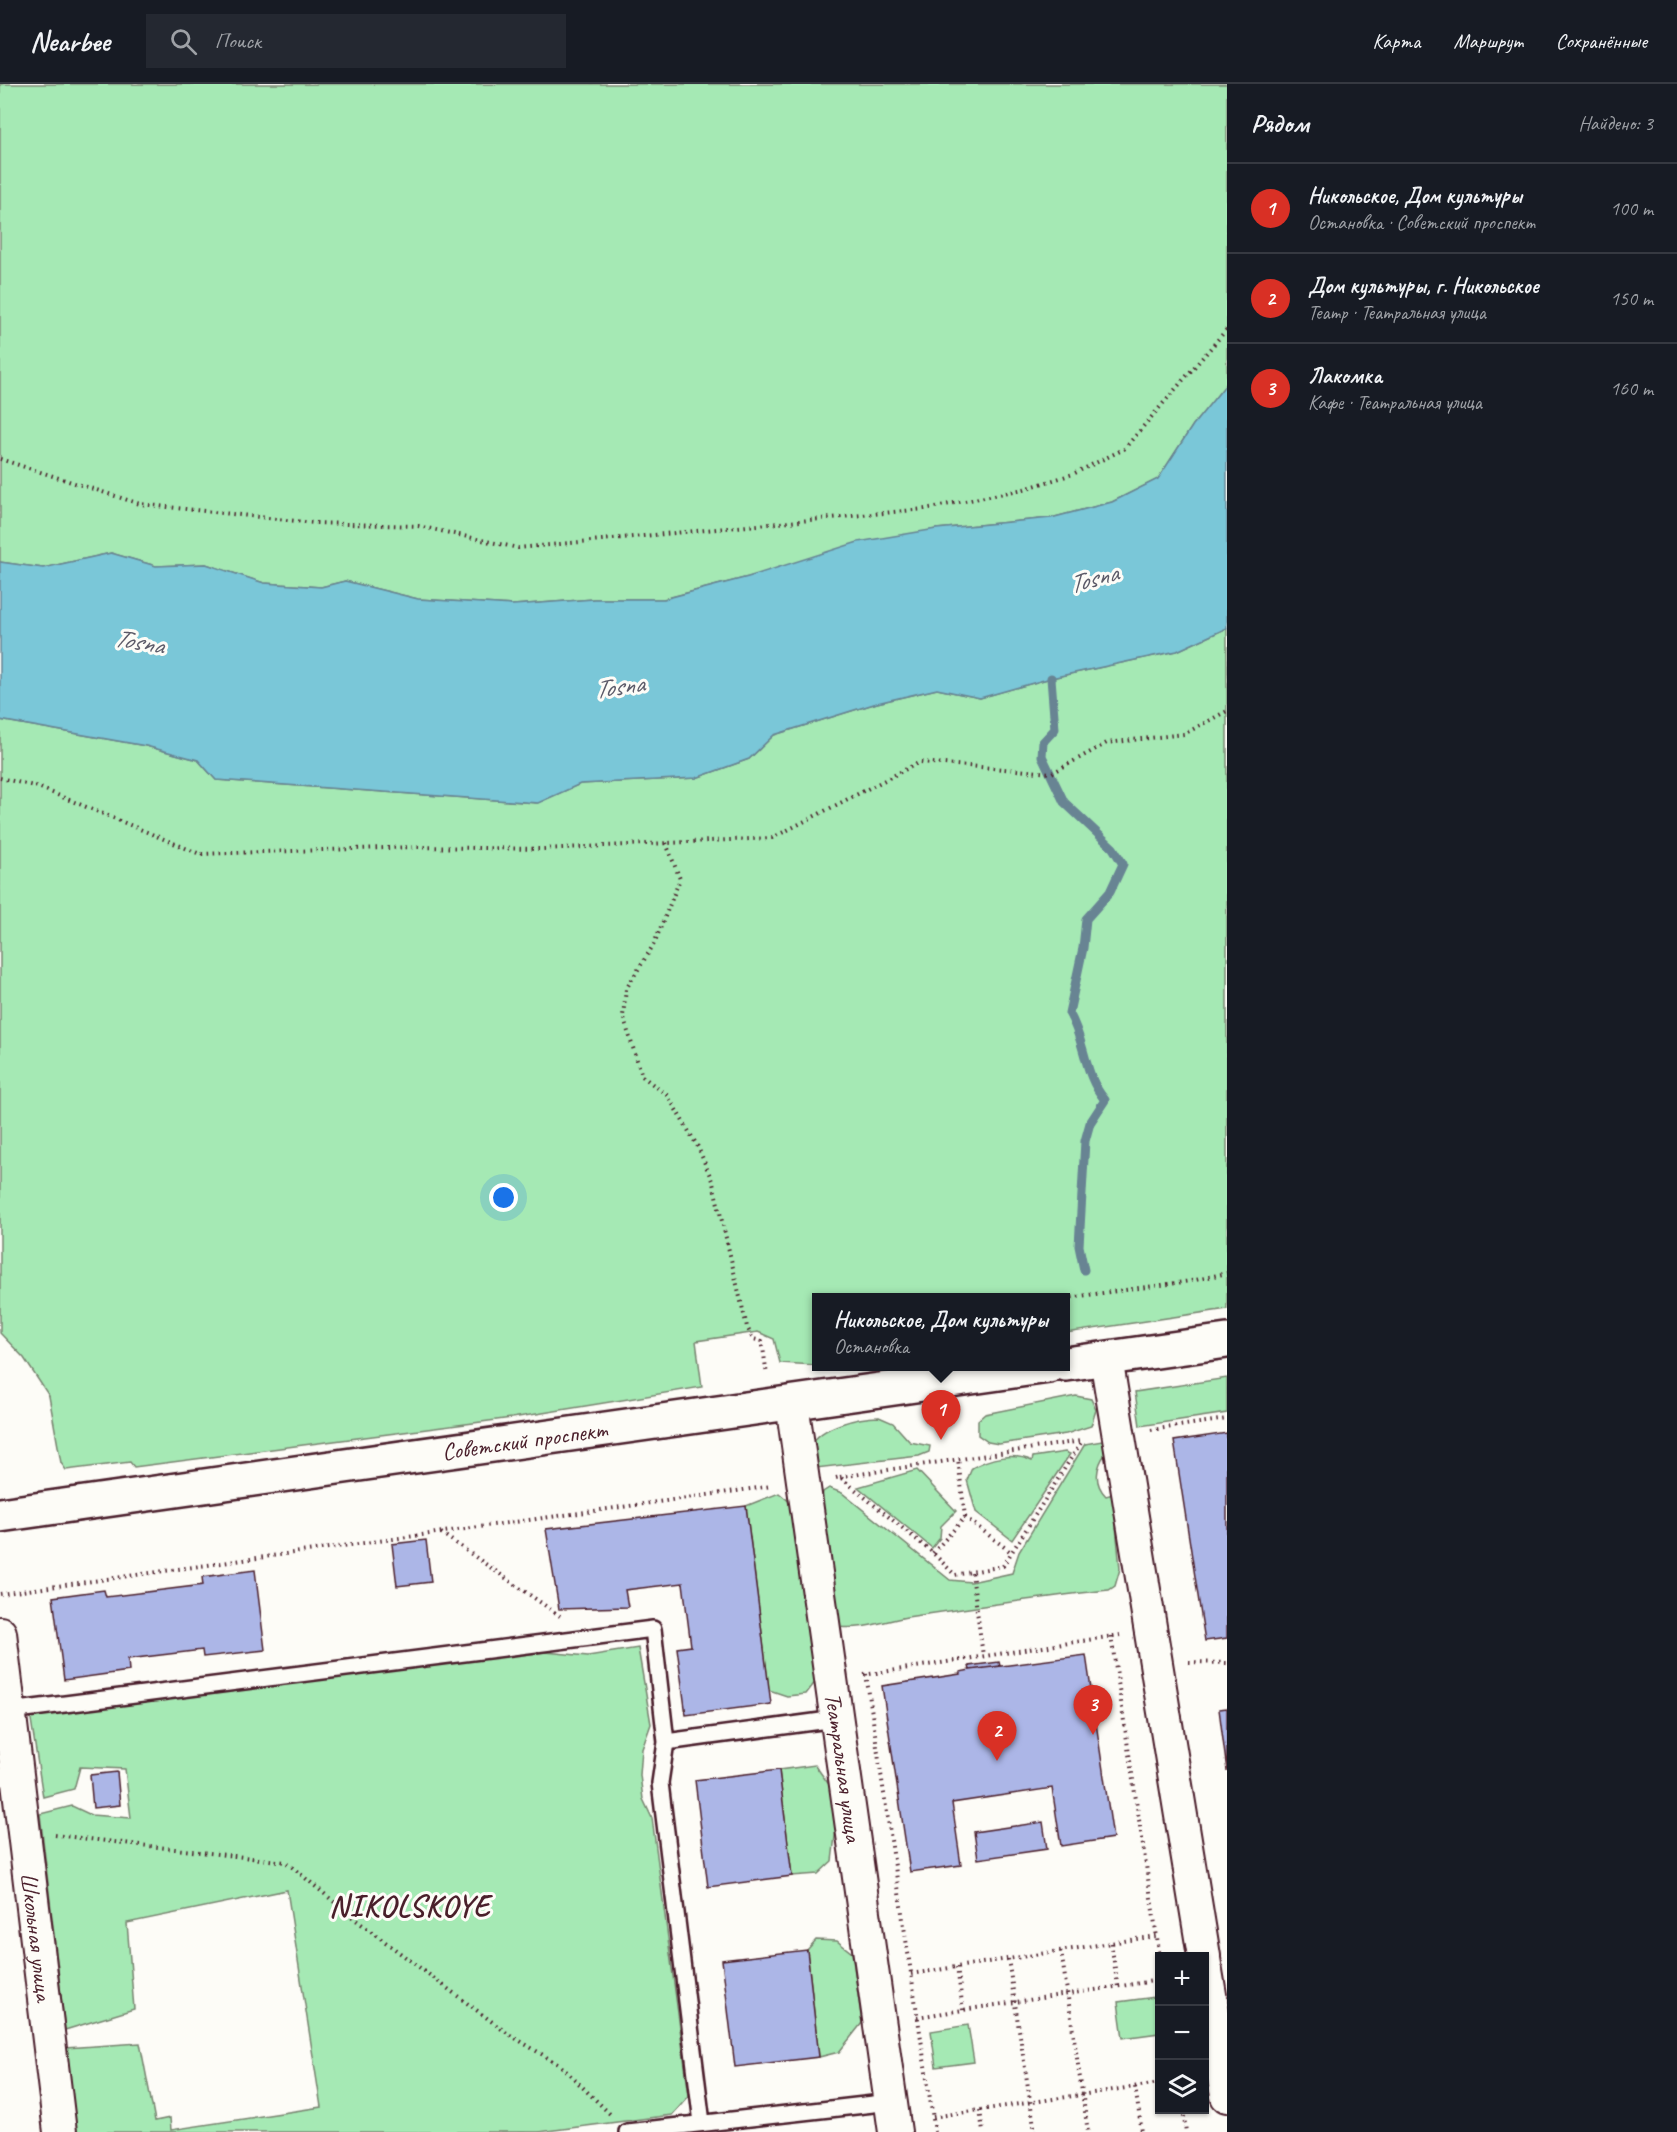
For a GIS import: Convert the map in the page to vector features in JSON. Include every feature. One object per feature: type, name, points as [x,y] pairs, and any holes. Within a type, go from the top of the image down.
[{"type":"main road","points":[[1070,1363],[1227,1341]]},
{"type":"main road","name":"Советский проспект","points":[[0,1515],[1014,1371]]},
{"type":"street","points":[[1106,1358],[1203,1952]]},
{"type":"street","name":"Театральная улица","points":[[792,1403],[893,2117]]},
{"type":"street","name":"Школьная улица","points":[[0,1633],[60,2132]]},
{"type":"street","points":[[1209,1982],[1224,2055],[1227,2096]]},
{"type":"lane","points":[[10,1711],[653,1629],[666,1742],[660,1783],[702,2123]]},
{"type":"lane","points":[[666,1742],[836,1719]]},
{"type":"lane","points":[[627,2132],[702,2123],[893,2117]]},
{"type":"path","points":[[0,459],[140,504],[314,523],[418,526],[518,548],[925,509],[1024,489],[1073,474],[1124,449],[1227,329]]},
{"type":"path","points":[[0,778],[38,787],[200,854],[417,848],[543,849],[772,838],[920,762],[1052,773],[1107,743],[1184,734],[1227,711]]},
{"type":"path","points":[[666,843],[680,879],[654,944],[626,989],[623,1016],[642,1076],[668,1096],[694,1140],[713,1183],[747,1327],[753,1339],[762,1341],[767,1379]]},
{"type":"path","points":[[1070,1297],[1191,1281],[1227,1273]]},
{"type":"path","points":[[0,1594],[840,1477],[1227,1419]]},
{"type":"path","points":[[840,1477],[933,1553],[955,1575],[972,1573],[1003,1566],[1082,1441]]},
{"type":"path","points":[[958,1459],[965,1517],[1012,1552]]},
{"type":"path","points":[[933,1553],[965,1517]]},
{"type":"path","points":[[440,1532],[589,1637]]},
{"type":"path","points":[[972,1573],[982,1656]]},
{"type":"path","points":[[831,1680],[1151,1630]]},
{"type":"path","points":[[1111,1636],[1159,1952]]},
{"type":"path","points":[[1184,1662],[1227,1663]]},
{"type":"path","points":[[866,1674],[935,2132]]},
{"type":"path","points":[[24,1832],[286,1862],[356,1920],[507,2033],[561,2066],[618,2122],[657,2128]]},
{"type":"path","points":[[911,1974],[1156,1936]]},
{"type":"path","points":[[1111,1943],[1118,1987]]},
{"type":"path","points":[[1061,1951],[1088,2132]]},
{"type":"path","points":[[1008,1959],[1035,2132]]},
{"type":"path","points":[[957,1967],[963,2010]]},
{"type":"path","points":[[917,2017],[1155,1981]]},
{"type":"path","points":[[933,2118],[1155,2084]]},
{"type":"path","points":[[1135,2087],[1142,2132]]},
{"type":"path","points":[[980,2110],[983,2132]]},
{"type":"path","points":[[1184,2114],[1186,2132]]},
{"type":"green space","points":[[0,84],[1227,84],[1227,383],[1193,425],[1158,479],[1112,502],[1051,518],[936,529],[663,599],[594,599],[513,605],[418,599],[345,581],[321,587],[264,583],[206,564],[156,566],[111,553],[43,568],[0,562]]},
{"type":"green space","points":[[1227,628],[1227,1309],[1070,1332],[1070,1293],[812,1293],[812,1365],[780,1363],[774,1339],[758,1332],[696,1341],[702,1387],[512,1418],[134,1467],[130,1462],[66,1470],[61,1463],[49,1396],[24,1358],[0,1333],[0,720],[146,746],[198,760],[216,780],[537,803],[580,784],[696,778],[749,759],[774,735],[877,703],[937,689],[980,698],[1051,678],[1177,651]]},
{"type":"green space","points":[[1227,1378],[1227,1413],[1140,1426],[1135,1392]]},
{"type":"green space","points":[[1076,1396],[1091,1399],[1096,1410],[1091,1426],[1066,1434],[999,1444],[988,1442],[978,1435],[978,1420],[985,1414]]},
{"type":"green space","points":[[879,1417],[893,1423],[910,1442],[930,1446],[929,1452],[919,1456],[816,1468],[811,1446],[822,1433],[851,1421]]},
{"type":"green space","points":[[1102,1441],[1106,1453],[1097,1474],[1099,1486],[1106,1496],[1113,1494],[1120,1569],[1115,1586],[1109,1590],[932,1613],[865,1626],[839,1627],[820,1507],[823,1492],[829,1488],[842,1493],[950,1580],[971,1582],[1012,1573],[1019,1552],[1085,1444]]},
{"type":"green space","points":[[1065,1452],[1070,1454],[1012,1540],[976,1512],[967,1480],[972,1468],[1002,1457],[1025,1458],[1032,1461],[1033,1457]]},
{"type":"green space","points":[[917,1470],[956,1511],[941,1526],[940,1538],[932,1548],[858,1487]]},
{"type":"green space","points":[[779,1493],[792,1504],[816,1681],[806,1694],[787,1696],[769,1690],[746,1506]]},
{"type":"green space","points":[[638,1648],[651,1724],[642,1749],[640,1775],[643,1799],[652,1818],[689,2096],[672,2115],[539,2132],[75,2132],[65,2048],[140,2043],[155,2121],[170,2118],[171,2130],[321,2107],[287,1890],[127,1923],[134,2009],[65,2030],[40,1814],[72,1806],[91,1815],[131,1818],[125,1769],[80,1767],[74,1789],[43,1797],[30,1713],[545,1652],[588,1656]]},
{"type":"green space","points":[[815,1765],[830,1786],[836,1828],[832,1861],[818,1874],[792,1876],[779,1770]]},
{"type":"green space","points":[[816,1940],[837,1941],[852,1953],[862,2023],[839,2052],[819,2057],[807,1950]]},
{"type":"green space","points":[[1155,1997],[1155,2034],[1123,2038],[1118,2002]]},
{"type":"green space","points":[[968,2025],[974,2062],[936,2067],[931,2031]]},
{"type":"water","name":"Tosna","points":[[1227,383],[1227,628],[1177,651],[1051,678],[980,698],[937,689],[877,703],[774,735],[749,759],[696,778],[580,784],[538,803],[216,780],[198,760],[146,746],[0,720],[0,562],[43,568],[111,553],[156,566],[206,564],[264,583],[321,587],[345,581],[418,599],[513,605],[594,599],[664,599],[748,577],[858,542],[936,529],[1051,518],[1112,502],[1158,479],[1193,425]]},
{"type":"building","points":[[1227,1433],[1227,1638],[1205,1641],[1174,1441]]},
{"type":"building","points":[[746,1506],[771,1704],[686,1715],[677,1648],[691,1646],[683,1583],[625,1590],[628,1607],[559,1609],[546,1529]]},
{"type":"building","points":[[426,1540],[431,1582],[397,1586],[392,1544]]},
{"type":"building","points":[[255,1570],[265,1650],[203,1657],[202,1650],[128,1659],[129,1671],[64,1680],[53,1597],[104,1590],[106,1597],[203,1585],[202,1577]]},
{"type":"building","points":[[1086,1655],[1113,1838],[1061,1846],[1052,1788],[952,1803],[961,1865],[910,1872],[882,1686],[960,1674],[960,1672],[970,1670]]},
{"type":"building","points":[[999,1662],[1000,1666],[970,1670],[969,1666]]},
{"type":"building","points":[[1227,1708],[1227,1771],[1219,1709]]},
{"type":"building","points":[[779,1770],[792,1876],[708,1887],[695,1780]]},
{"type":"building","points":[[117,1772],[120,1805],[93,1808],[90,1775]]},
{"type":"building","points":[[1043,1822],[1047,1849],[978,1859],[974,1832]]},
{"type":"building","points":[[807,1950],[819,2057],[735,2067],[722,1960]]},
{"type":"waterway","points":[[1051,678],[1055,729],[1043,742],[1042,756],[1064,802],[1113,848],[1123,864],[1110,892],[1086,919],[1083,948],[1069,1013],[1079,1035],[1092,1080],[1105,1100],[1090,1123],[1085,1141],[1079,1246],[1084,1270]]},
{"type":"place","name":"Никольское, Дом культуры","points":[[941,1440]]},
{"type":"place","name":"Лакомка","points":[[1093,1735]]},
{"type":"place","name":"Дом культуры, г. Никольское","points":[[997,1761]]},
{"type":"district","name":"NIKOLSKOYE","points":[[410,1906]]}]
